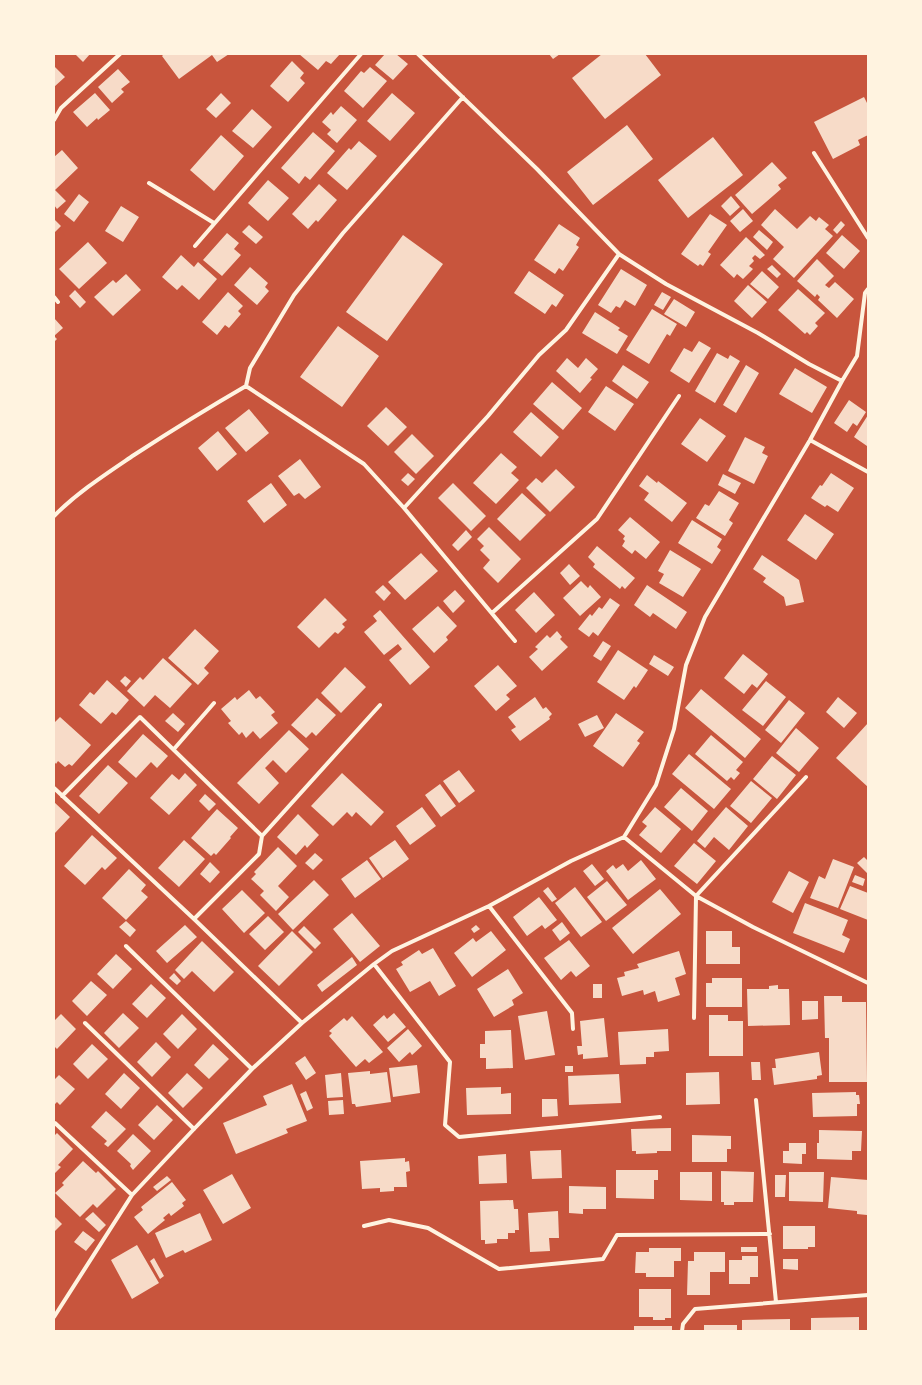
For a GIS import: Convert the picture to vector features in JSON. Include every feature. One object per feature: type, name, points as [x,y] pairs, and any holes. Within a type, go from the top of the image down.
[{"type":"street","points":[[54,120],[61,108],[120,54]]},
{"type":"street","points":[[195,246],[361,54]]},
{"type":"street","points":[[418,54],[537,168],[619,254],[666,284],[758,333],[809,364],[842,381]]},
{"type":"street","points":[[54,516],[72,499],[99,478],[168,433],[246,386],[250,368],[294,295],[343,233],[463,98]]},
{"type":"street","points":[[814,153],[868,238]]},
{"type":"street","points":[[149,183],[214,223]]},
{"type":"street","points":[[404,508],[488,416],[539,355],[566,330],[619,254]]},
{"type":"street","points":[[54,1317],[132,1195],[252,1069],[302,1023],[392,951],[489,906],[571,861],[624,837],[656,785],[674,729],[686,665],[704,617],[810,440],[857,356],[865,293],[868,289]]},
{"type":"street","points":[[54,297],[58,302]]},
{"type":"street","points":[[246,386],[364,464],[404,508],[515,641]]},
{"type":"street","points":[[492,613],[597,519],[679,396]]},
{"type":"street","points":[[810,440],[868,472]]},
{"type":"street","points":[[174,749],[214,703]]},
{"type":"street","points":[[194,919],[259,854],[262,836],[380,705]]},
{"type":"street","points":[[62,796],[140,716],[262,836]]},
{"type":"street","points":[[694,1018],[696,896],[806,777]]},
{"type":"street","points":[[54,788],[194,919],[302,1023]]},
{"type":"street","points":[[624,837],[696,896],[753,928],[868,983]]},
{"type":"street","points":[[489,906],[572,1013],[573,1030]]},
{"type":"street","points":[[126,946],[252,1069]]},
{"type":"street","points":[[374,964],[450,1062],[445,1125],[459,1137],[660,1117]]},
{"type":"street","points":[[85,1023],[194,1129]]},
{"type":"street","points":[[756,1100],[776,1302]]},
{"type":"street","points":[[55,1123],[132,1195]]},
{"type":"street","points":[[364,1226],[389,1220],[428,1228],[499,1270],[603,1259],[617,1236],[770,1234]]},
{"type":"street","points":[[682,1331],[683,1324],[696,1309],[868,1295]]},
{"type":"building","points":[[75,54],[90,54],[83,62]]},
{"type":"building","points":[[164,54],[229,54],[217,62],[212,55],[179,79],[162,56]]},
{"type":"building","points":[[299,54],[340,54],[331,64],[326,61],[318,70]]},
{"type":"building","points":[[385,54],[396,54],[408,64],[393,80],[375,65]]},
{"type":"building","points":[[549,54],[560,54],[553,59]]},
{"type":"building","points":[[602,54],[645,54],[661,75],[605,119],[572,78]]},
{"type":"building","points":[[292,61],[304,73],[300,78],[305,83],[288,102],[270,86]]},
{"type":"building","points":[[54,66],[65,77],[54,87]]},
{"type":"building","points":[[370,67],[387,81],[363,108],[344,91],[361,71],[364,73]]},
{"type":"building","points":[[118,69],[130,82],[121,89],[124,92],[112,103],[98,87]]},
{"type":"building","points":[[95,93],[110,110],[98,120],[97,118],[87,127],[73,112]]},
{"type":"building","points":[[221,93],[231,103],[216,118],[206,109]]},
{"type":"building","points":[[392,93],[415,113],[390,141],[367,121]]},
{"type":"building","points":[[864,97],[868,105],[868,135],[858,140],[860,145],[833,159],[814,122]]},
{"type":"building","points":[[341,106],[357,120],[337,143],[327,134],[331,130],[322,122],[331,112],[333,115]]},
{"type":"building","points":[[252,109],[272,127],[253,148],[232,131]]},
{"type":"building","points":[[627,125],[653,159],[593,205],[567,172]]},
{"type":"building","points":[[313,132],[335,151],[310,180],[305,176],[299,184],[281,168]]},
{"type":"building","points":[[221,135],[244,156],[214,191],[190,170]]},
{"type":"building","points":[[713,137],[743,175],[688,218],[658,180]]},
{"type":"building","points":[[359,141],[377,156],[347,190],[327,173],[349,148],[351,150]]},
{"type":"building","points":[[62,150],[78,168],[55,190],[54,157]]},
{"type":"building","points":[[772,162],[787,178],[778,185],[781,189],[752,214],[735,195]]},
{"type":"building","points":[[268,180],[289,198],[268,221],[248,203]]},
{"type":"building","points":[[319,184],[337,200],[318,222],[316,220],[308,229],[292,214]]},
{"type":"building","points":[[55,190],[66,201],[57,209],[54,205]]},
{"type":"building","points":[[79,194],[89,202],[74,222],[64,214]]},
{"type":"building","points":[[731,196],[740,207],[730,216],[721,206]]},
{"type":"building","points":[[121,206],[139,217],[123,242],[105,231]]},
{"type":"building","points":[[743,209],[753,221],[740,232],[730,221]]},
{"type":"building","points":[[775,209],[797,229],[810,216],[816,221],[819,217],[829,225],[825,229],[833,236],[794,278],[773,259],[784,247],[761,225]]},
{"type":"building","points":[[710,214],[727,225],[708,252],[711,254],[703,266],[700,264],[698,266],[681,254]]},
{"type":"building","points":[[54,219],[61,226],[54,233]]},
{"type":"building","points":[[841,221],[845,225],[837,234],[833,230]]},
{"type":"building","points":[[559,224],[580,238],[576,245],[579,247],[563,271],[559,268],[555,274],[534,260]]},
{"type":"building","points":[[249,225],[263,237],[256,244],[242,232]]},
{"type":"building","points":[[759,230],[773,242],[767,250],[753,237]]},
{"type":"building","points":[[227,233],[239,243],[234,249],[241,255],[222,276],[203,260]]},
{"type":"building","points":[[403,235],[443,264],[387,341],[346,312]]},
{"type":"building","points":[[842,235],[860,251],[844,269],[826,253]]},
{"type":"building","points":[[746,237],[765,255],[760,259],[755,255],[752,258],[754,261],[749,266],[753,269],[743,279],[737,274],[734,278],[720,265]]},
{"type":"building","points":[[88,242],[107,263],[79,289],[59,269]]},
{"type":"building","points":[[181,255],[194,267],[198,262],[217,279],[199,300],[182,285],[177,290],[162,277]]},
{"type":"building","points":[[817,259],[834,276],[825,285],[829,288],[835,282],[854,299],[837,318],[818,300],[820,297],[817,294],[815,297],[797,281]]},
{"type":"building","points":[[772,265],[781,274],[777,278],[767,269]]},
{"type":"building","points":[[250,267],[268,283],[265,287],[269,291],[257,305],[234,285]]},
{"type":"building","points":[[621,269],[647,285],[635,306],[625,300],[620,308],[616,306],[611,313],[598,305]]},
{"type":"building","points":[[529,271],[564,295],[556,307],[552,304],[545,314],[514,293]]},
{"type":"building","points":[[762,271],[779,287],[768,299],[750,284]]},
{"type":"building","points":[[126,274],[141,290],[113,316],[94,297],[113,280],[116,283]]},
{"type":"building","points":[[748,285],[767,302],[752,318],[734,301]]},
{"type":"building","points":[[798,289],[825,313],[815,323],[818,326],[810,335],[807,332],[805,334],[778,310]]},
{"type":"building","points":[[75,290],[86,302],[80,308],[69,296]]},
{"type":"building","points":[[228,292],[243,306],[238,311],[241,314],[229,328],[225,325],[217,335],[202,322]]},
{"type":"building","points":[[662,292],[671,297],[663,310],[654,305]]},
{"type":"building","points":[[674,299],[695,312],[686,327],[664,314]]},
{"type":"building","points":[[652,309],[677,324],[670,336],[667,334],[649,364],[626,350]]},
{"type":"building","points":[[595,312],[620,328],[618,330],[628,336],[617,354],[582,333]]},
{"type":"building","points":[[54,318],[63,328],[54,336]]},
{"type":"building","points":[[338,326],[379,356],[342,407],[300,377]]},
{"type":"building","points":[[699,341],[711,348],[689,383],[670,371],[684,348],[692,352]]},
{"type":"building","points":[[717,353],[728,359],[730,355],[740,361],[715,403],[695,391]]},
{"type":"building","points":[[567,358],[578,368],[586,358],[598,369],[580,393],[556,371]]},
{"type":"building","points":[[623,365],[649,382],[637,399],[612,381]]},
{"type":"building","points":[[746,365],[759,373],[736,413],[723,405]]},
{"type":"building","points":[[795,368],[827,387],[812,413],[779,394]]},
{"type":"building","points":[[552,382],[582,408],[563,430],[533,404]]},
{"type":"building","points":[[606,386],[634,404],[615,431],[588,412]]},
{"type":"building","points":[[849,400],[866,412],[857,426],[853,423],[847,432],[834,423]]},
{"type":"building","points":[[386,407],[407,427],[388,446],[367,426]]},
{"type":"building","points":[[249,409],[269,433],[246,452],[225,428]]},
{"type":"building","points":[[531,412],[559,437],[541,457],[513,432]]},
{"type":"building","points":[[868,415],[868,444],[867,446],[854,437]]},
{"type":"building","points":[[700,418],[726,436],[707,462],[681,444]]},
{"type":"building","points":[[218,431],[237,454],[217,471],[198,448]]},
{"type":"building","points":[[412,434],[434,456],[416,474],[394,452]]},
{"type":"building","points":[[745,437],[765,447],[762,453],[768,456],[754,484],[728,471]]},
{"type":"building","points":[[501,453],[517,467],[511,473],[519,480],[496,504],[473,483]]},
{"type":"building","points":[[300,459],[321,487],[305,499],[299,493],[294,496],[278,476]]},
{"type":"building","points":[[556,469],[575,487],[550,512],[526,488],[536,478],[542,483]]},
{"type":"building","points":[[408,473],[415,479],[408,486],[401,480]]},
{"type":"building","points":[[831,473],[854,488],[838,512],[827,505],[825,507],[811,498]]},
{"type":"building","points":[[723,474],[741,483],[735,494],[718,485]]},
{"type":"building","points":[[647,475],[657,483],[658,481],[687,503],[672,522],[644,500],[649,493],[639,486]]},
{"type":"building","points":[[271,483],[287,505],[264,523],[247,501]]},
{"type":"building","points":[[453,483],[486,516],[471,531],[438,498]]},
{"type":"building","points":[[719,491],[739,503],[729,520],[733,523],[725,536],[696,518],[705,504],[709,506]]},
{"type":"building","points":[[522,493],[546,515],[520,541],[497,519]]},
{"type":"building","points":[[805,514],[834,534],[816,560],[787,540]]},
{"type":"building","points":[[630,517],[660,542],[646,559],[635,550],[632,554],[622,546],[625,541],[623,539],[625,536],[618,530]]},
{"type":"building","points":[[692,520],[722,539],[717,547],[721,550],[712,564],[678,543]]},
{"type":"building","points":[[489,527],[521,559],[498,583],[483,568],[490,560],[480,550],[484,546],[477,539]]},
{"type":"building","points":[[466,530],[472,537],[458,551],[452,545]]},
{"type":"building","points":[[597,546],[635,578],[625,589],[622,586],[620,589],[593,567],[595,564],[588,557]]},
{"type":"building","points":[[670,550],[701,569],[683,597],[659,583],[664,574],[658,571]]},
{"type":"building","points":[[421,553],[438,571],[405,600],[388,582]]},
{"type":"building","points":[[762,555],[799,580],[804,602],[786,606],[784,597],[763,582],[766,578],[753,569]]},
{"type":"building","points":[[569,564],[580,576],[570,585],[560,573]]},
{"type":"building","points":[[581,581],[588,588],[590,585],[601,597],[580,616],[563,598]]},
{"type":"building","points":[[383,585],[391,593],[384,601],[375,592]]},
{"type":"building","points":[[647,585],[687,612],[676,629],[653,613],[650,617],[634,605]]},
{"type":"building","points":[[455,590],[465,601],[453,613],[443,601]]},
{"type":"building","points":[[534,592],[555,615],[536,633],[515,610]]},
{"type":"building","points":[[325,598],[347,620],[342,624],[345,627],[338,634],[335,632],[319,648],[297,627]]},
{"type":"building","points":[[610,598],[620,605],[598,636],[593,632],[589,637],[578,629],[590,614],[592,616],[599,607],[602,609]]},
{"type":"building","points":[[438,606],[457,626],[446,637],[448,640],[434,653],[412,629]]},
{"type":"building","points":[[380,610],[430,667],[410,685],[389,660],[402,649],[398,644],[384,655],[364,632],[377,621],[373,616]]},
{"type":"building","points":[[195,629],[219,651],[204,668],[209,673],[198,685],[168,658]]},
{"type":"building","points":[[557,631],[562,637],[560,639],[568,647],[542,671],[529,657],[538,649],[535,647],[547,635],[550,638]]},
{"type":"building","points":[[603,641],[611,646],[601,661],[593,656]]},
{"type":"building","points":[[618,650],[648,670],[636,688],[634,686],[624,700],[597,682]]},
{"type":"building","points":[[743,654],[768,674],[757,688],[752,684],[744,694],[724,678]]},
{"type":"building","points":[[654,655],[674,667],[668,676],[649,664]]},
{"type":"building","points":[[163,658],[192,684],[170,708],[155,695],[144,707],[127,691],[140,677],[143,680]]},
{"type":"building","points":[[498,665],[517,686],[506,695],[510,699],[496,711],[474,686]]},
{"type":"building","points":[[345,667],[366,687],[341,713],[321,693]]},
{"type":"building","points":[[125,676],[131,681],[126,687],[120,681]]},
{"type":"building","points":[[107,680],[129,700],[116,715],[112,712],[101,724],[79,705],[90,692],[94,695]]},
{"type":"building","points":[[766,681],[786,697],[763,726],[742,710]]},
{"type":"building","points":[[701,689],[761,739],[745,758],[685,708]]},
{"type":"building","points":[[249,690],[256,699],[260,696],[275,712],[271,715],[278,723],[260,739],[253,731],[246,738],[242,732],[239,735],[228,723],[231,721],[221,709],[235,697],[237,700]]},
{"type":"building","points":[[535,697],[543,709],[546,707],[552,714],[549,717],[550,719],[520,741],[511,730],[516,727],[508,717]]},
{"type":"building","points":[[838,697],[857,713],[844,728],[826,712]]},
{"type":"building","points":[[317,698],[336,715],[316,736],[312,732],[306,738],[291,725]]},
{"type":"building","points":[[789,700],[805,713],[781,743],[765,730]]},
{"type":"building","points":[[173,713],[185,724],[178,732],[165,721]]},
{"type":"building","points":[[616,713],[644,732],[637,741],[640,743],[623,767],[593,746]]},
{"type":"building","points":[[597,715],[604,728],[585,737],[578,724]]},
{"type":"building","points":[[60,717],[91,745],[72,766],[69,764],[65,767],[58,761],[56,764],[54,761],[54,723]]},
{"type":"building","points":[[868,723],[868,787],[836,758]]},
{"type":"building","points":[[796,728],[819,748],[799,772],[776,753]]},
{"type":"building","points":[[289,730],[309,749],[286,773],[273,760],[265,768],[279,783],[259,804],[237,783]]},
{"type":"building","points":[[143,734],[168,756],[157,768],[151,762],[136,778],[118,762]]},
{"type":"building","points":[[711,735],[743,762],[736,770],[740,773],[734,780],[731,777],[727,781],[695,754]]},
{"type":"building","points":[[689,754],[731,789],[714,809],[672,774]]},
{"type":"building","points":[[772,756],[796,775],[777,799],[753,779]]},
{"type":"building","points":[[108,765],[128,783],[99,814],[79,796]]},
{"type":"building","points":[[459,770],[475,791],[459,803],[443,781]]},
{"type":"building","points":[[185,773],[197,785],[169,815],[150,798],[172,774],[179,780]]},
{"type":"building","points":[[342,773],[384,812],[371,826],[356,812],[352,817],[347,812],[333,826],[311,806]]},
{"type":"building","points":[[751,781],[772,798],[751,823],[730,806]]},
{"type":"building","points":[[440,784],[456,806],[441,817],[425,795]]},
{"type":"building","points":[[681,788],[708,811],[692,831],[664,807]]},
{"type":"building","points":[[205,794],[216,804],[209,811],[199,801]]},
{"type":"building","points":[[54,802],[70,817],[54,834]]},
{"type":"building","points":[[422,807],[436,826],[410,845],[396,826]]},
{"type":"building","points":[[655,807],[681,829],[661,853],[639,835],[647,826],[642,822]]},
{"type":"building","points":[[726,807],[748,826],[729,850],[714,837],[705,848],[697,841]]},
{"type":"building","points":[[217,809],[238,828],[216,855],[214,853],[211,856],[191,838]]},
{"type":"building","points":[[298,814],[319,835],[307,848],[305,845],[296,855],[277,837]]},
{"type":"building","points":[[92,835],[117,858],[105,870],[102,867],[85,885],[64,866]]},
{"type":"building","points":[[184,840],[205,859],[179,887],[158,868]]},
{"type":"building","points":[[395,840],[409,859],[383,878],[369,858]]},
{"type":"building","points":[[694,843],[716,861],[697,884],[674,866]]},
{"type":"building","points":[[278,847],[297,866],[278,886],[289,897],[276,911],[260,895],[264,891],[251,879],[256,874],[254,872]]},
{"type":"building","points":[[315,853],[323,860],[313,870],[305,863]]},
{"type":"building","points":[[864,857],[868,861],[868,874],[857,863]]},
{"type":"building","points":[[833,859],[854,867],[838,908],[810,898],[819,876],[825,879]]},
{"type":"building","points":[[367,860],[381,879],[355,898],[341,879]]},
{"type":"building","points":[[641,860],[656,879],[628,900],[606,871],[613,865],[616,869],[623,864],[628,871]]},
{"type":"building","points":[[210,862],[220,872],[210,883],[200,874]]},
{"type":"building","points":[[592,864],[604,879],[595,886],[583,871]]},
{"type":"building","points":[[129,869],[146,885],[141,891],[148,897],[126,920],[102,898]]},
{"type":"building","points":[[789,871],[809,882],[793,913],[772,902]]},
{"type":"building","points":[[855,875],[865,879],[863,886],[852,882]]},
{"type":"building","points":[[314,880],[329,895],[293,930],[278,914]]},
{"type":"building","points":[[607,881],[627,905],[606,921],[587,897]]},
{"type":"building","points":[[850,886],[868,893],[868,920],[840,909]]},
{"type":"building","points":[[548,887],[557,899],[552,902],[543,891]]},
{"type":"building","points":[[575,887],[602,922],[581,937],[555,903]]},
{"type":"building","points":[[660,889],[681,914],[633,954],[612,928]]},
{"type":"building","points":[[242,890],[265,913],[244,933],[222,909]]},
{"type":"building","points":[[539,897],[557,920],[545,929],[542,925],[527,936],[513,917]]},
{"type":"building","points":[[805,903],[848,920],[842,935],[850,939],[844,953],[793,933]]},
{"type":"building","points":[[352,913],[380,946],[360,962],[333,929]]},
{"type":"building","points":[[268,916],[284,932],[265,950],[249,934]]},
{"type":"building","points":[[126,921],[136,930],[130,937],[119,927]]},
{"type":"building","points":[[562,922],[570,933],[560,941],[552,930]]},
{"type":"building","points":[[185,925],[197,937],[167,963],[156,951]]},
{"type":"building","points":[[476,925],[480,929],[474,933],[471,929]]},
{"type":"building","points":[[304,926],[321,943],[315,949],[298,932]]},
{"type":"building","points":[[292,931],[313,952],[279,986],[258,966]]},
{"type":"building","points":[[491,931],[506,950],[472,977],[454,953],[473,938],[476,942]]},
{"type":"building","points":[[706,931],[732,931],[732,947],[740,947],[740,964],[706,964]]},
{"type":"building","points":[[569,940],[590,966],[576,977],[571,971],[561,980],[544,958]]},
{"type":"building","points":[[202,941],[234,972],[214,992],[192,971],[184,979],[175,970]]},
{"type":"building","points":[[433,948],[456,986],[439,996],[430,981],[410,992],[396,969],[403,965],[401,962],[419,950],[422,954]]},
{"type":"building","points":[[679,951],[686,974],[675,978],[680,995],[658,1002],[655,991],[644,995],[643,990],[622,996],[617,978],[625,976],[624,972],[639,968],[637,964]]},
{"type":"building","points":[[116,954],[132,969],[113,989],[97,974]]},
{"type":"building","points":[[352,957],[357,965],[322,992],[317,985]]},
{"type":"building","points":[[508,969],[523,993],[512,1000],[514,1005],[494,1017],[477,989]]},
{"type":"building","points":[[174,973],[181,981],[177,985],[169,978]]},
{"type":"building","points":[[712,978],[742,978],[742,1007],[706,1007],[706,983],[712,983]]},
{"type":"building","points":[[91,981],[107,995],[87,1016],[72,1001]]},
{"type":"building","points":[[151,984],[166,998],[147,1018],[132,1004]]},
{"type":"building","points":[[593,984],[602,984],[602,998],[593,998]]},
{"type":"building","points":[[778,985],[778,989],[789,989],[790,1025],[748,1026],[747,989],[769,989],[769,986]]},
{"type":"building","points":[[824,996],[842,996],[842,1002],[866,1002],[867,1082],[829,1082],[829,1038],[825,1038]]},
{"type":"building","points":[[802,1001],[818,1001],[818,1019],[802,1020]]},
{"type":"building","points":[[547,1011],[555,1055],[525,1060],[518,1016]]},
{"type":"building","points":[[123,1013],[139,1028],[119,1048],[104,1033]]},
{"type":"building","points":[[394,1013],[406,1027],[388,1042],[373,1025],[384,1015],[387,1019]]},
{"type":"building","points":[[61,1014],[76,1029],[57,1049],[54,1046],[54,1021]]},
{"type":"building","points":[[182,1014],[197,1029],[178,1049],[163,1034]]},
{"type":"building","points":[[709,1015],[728,1015],[728,1021],[743,1021],[743,1056],[709,1056]]},
{"type":"building","points":[[352,1016],[383,1052],[369,1063],[365,1059],[356,1067],[329,1036],[332,1033],[329,1031],[344,1018],[347,1021]]},
{"type":"building","points":[[604,1018],[608,1057],[583,1059],[583,1054],[578,1055],[577,1046],[582,1046],[580,1021]]},
{"type":"building","points":[[408,1029],[422,1046],[412,1055],[410,1052],[399,1062],[387,1048]]},
{"type":"building","points":[[668,1029],[669,1051],[654,1052],[654,1057],[646,1057],[646,1064],[620,1065],[618,1032]]},
{"type":"building","points":[[511,1030],[513,1068],[486,1069],[486,1058],[480,1058],[480,1044],[485,1044],[485,1031]]},
{"type":"building","points":[[156,1042],[171,1057],[152,1077],[137,1062]]},
{"type":"building","points":[[92,1044],[108,1059],[88,1079],[73,1064]]},
{"type":"building","points":[[213,1044],[229,1059],[209,1079],[194,1065]]},
{"type":"building","points":[[819,1052],[822,1075],[817,1076],[817,1079],[774,1085],[772,1068],[776,1068],[775,1059]]},
{"type":"building","points":[[305,1056],[316,1073],[306,1080],[295,1063]]},
{"type":"building","points":[[751,1062],[760,1062],[761,1080],[752,1080]]},
{"type":"building","points":[[417,1065],[420,1093],[393,1097],[389,1068]]},
{"type":"building","points":[[565,1066],[573,1066],[573,1072],[565,1072]]},
{"type":"building","points":[[370,1071],[370,1074],[387,1072],[391,1102],[356,1107],[355,1104],[352,1104],[348,1073]]},
{"type":"building","points":[[719,1072],[720,1104],[686,1105],[686,1073]]},
{"type":"building","points":[[124,1073],[140,1088],[121,1109],[105,1094]]},
{"type":"building","points":[[187,1073],[203,1088],[183,1108],[168,1093]]},
{"type":"building","points":[[341,1073],[343,1097],[327,1098],[325,1075]]},
{"type":"building","points":[[619,1074],[621,1103],[569,1105],[568,1076]]},
{"type":"building","points":[[59,1075],[75,1089],[60,1105],[57,1102],[54,1105],[54,1080]]},
{"type":"building","points":[[292,1084],[307,1121],[286,1129],[288,1133],[236,1154],[223,1123],[267,1105],[263,1096]]},
{"type":"building","points":[[501,1087],[501,1094],[511,1093],[511,1114],[467,1115],[466,1088]]},
{"type":"building","points":[[306,1091],[313,1108],[307,1111],[300,1094]]},
{"type":"building","points":[[856,1092],[856,1095],[859,1095],[860,1104],[857,1104],[857,1116],[813,1117],[812,1093]]},
{"type":"building","points":[[542,1099],[557,1099],[558,1116],[542,1117]]},
{"type":"building","points":[[343,1100],[344,1114],[329,1115],[328,1101]]},
{"type":"building","points":[[157,1105],[173,1120],[154,1140],[138,1125]]},
{"type":"building","points":[[106,1111],[126,1129],[108,1147],[104,1144],[107,1141],[91,1127]]},
{"type":"building","points":[[671,1128],[671,1151],[636,1154],[636,1151],[632,1151],[631,1129]]},
{"type":"building","points":[[819,1130],[862,1131],[861,1151],[852,1151],[852,1160],[817,1159]]},
{"type":"building","points":[[57,1133],[73,1149],[58,1165],[61,1167],[54,1174],[54,1136]]},
{"type":"building","points":[[133,1134],[151,1151],[133,1170],[130,1166],[131,1164],[117,1151]]},
{"type":"building","points":[[692,1135],[731,1136],[731,1149],[727,1149],[727,1162],[692,1162]]},
{"type":"building","points":[[789,1143],[806,1143],[806,1154],[802,1154],[802,1164],[783,1163],[783,1151],[789,1151]]},
{"type":"building","points":[[561,1150],[562,1178],[532,1179],[530,1151]]},
{"type":"building","points":[[506,1154],[507,1183],[479,1184],[478,1156]]},
{"type":"building","points":[[405,1158],[405,1162],[409,1161],[410,1171],[406,1172],[407,1187],[394,1187],[394,1191],[380,1192],[380,1188],[362,1189],[360,1161]]},
{"type":"building","points":[[83,1161],[96,1173],[98,1171],[116,1189],[97,1208],[93,1204],[80,1217],[55,1193],[64,1185],[62,1183]]},
{"type":"building","points":[[616,1170],[658,1170],[658,1180],[654,1180],[654,1199],[616,1198]]},
{"type":"building","points":[[721,1171],[754,1172],[753,1202],[734,1202],[734,1205],[724,1205],[724,1202],[721,1202]]},
{"type":"building","points":[[680,1172],[712,1172],[712,1201],[680,1200]]},
{"type":"building","points":[[789,1172],[824,1172],[823,1202],[789,1201]]},
{"type":"building","points":[[232,1174],[251,1208],[223,1224],[203,1190]]},
{"type":"building","points":[[775,1175],[786,1175],[785,1197],[775,1197]]},
{"type":"building","points":[[167,1176],[171,1180],[157,1191],[153,1187]]},
{"type":"building","points":[[831,1177],[868,1180],[867,1215],[857,1214],[857,1211],[828,1208]]},
{"type":"building","points":[[172,1182],[186,1200],[182,1203],[184,1206],[171,1216],[169,1213],[163,1218],[165,1220],[148,1234],[134,1217],[143,1210],[141,1207]]},
{"type":"building","points":[[569,1186],[606,1187],[606,1209],[583,1209],[583,1214],[569,1213]]},
{"type":"building","points":[[513,1200],[514,1209],[518,1209],[519,1230],[515,1230],[515,1233],[508,1233],[508,1239],[497,1239],[497,1243],[485,1244],[485,1240],[481,1240],[480,1201]]},
{"type":"building","points":[[558,1211],[559,1238],[549,1238],[550,1251],[530,1252],[528,1213]]},
{"type":"building","points":[[93,1212],[106,1225],[99,1232],[85,1219]]},
{"type":"building","points":[[200,1213],[212,1240],[185,1253],[183,1250],[166,1258],[155,1233]]},
{"type":"building","points":[[54,1216],[62,1224],[54,1232]]},
{"type":"building","points":[[783,1226],[815,1226],[815,1247],[808,1247],[808,1249],[783,1249]]},
{"type":"building","points":[[83,1231],[95,1240],[86,1251],[74,1242]]},
{"type":"building","points":[[137,1245],[159,1283],[132,1299],[111,1260]]},
{"type":"building","points":[[741,1247],[757,1247],[757,1252],[741,1252]]},
{"type":"building","points":[[649,1248],[681,1248],[681,1261],[674,1261],[674,1277],[646,1277],[646,1273],[635,1273],[636,1252],[649,1252]]},
{"type":"building","points":[[694,1252],[725,1252],[725,1272],[710,1272],[710,1295],[687,1295],[688,1261],[694,1261]]},
{"type":"building","points":[[742,1256],[758,1256],[758,1277],[750,1277],[750,1284],[729,1284],[729,1260],[742,1260]]},
{"type":"building","points":[[154,1258],[164,1276],[160,1279],[150,1261]]},
{"type":"building","points":[[783,1259],[798,1259],[798,1270],[783,1269]]},
{"type":"building","points":[[639,1289],[671,1289],[671,1318],[665,1318],[665,1320],[653,1320],[653,1317],[639,1317]]},
{"type":"building","points":[[859,1317],[859,1331],[811,1331],[811,1318]]},
{"type":"building","points":[[790,1319],[790,1331],[742,1331],[742,1320]]},
{"type":"building","points":[[704,1325],[737,1325],[737,1331],[704,1331]]},
{"type":"building","points":[[634,1326],[672,1326],[672,1331],[634,1331]]}]
